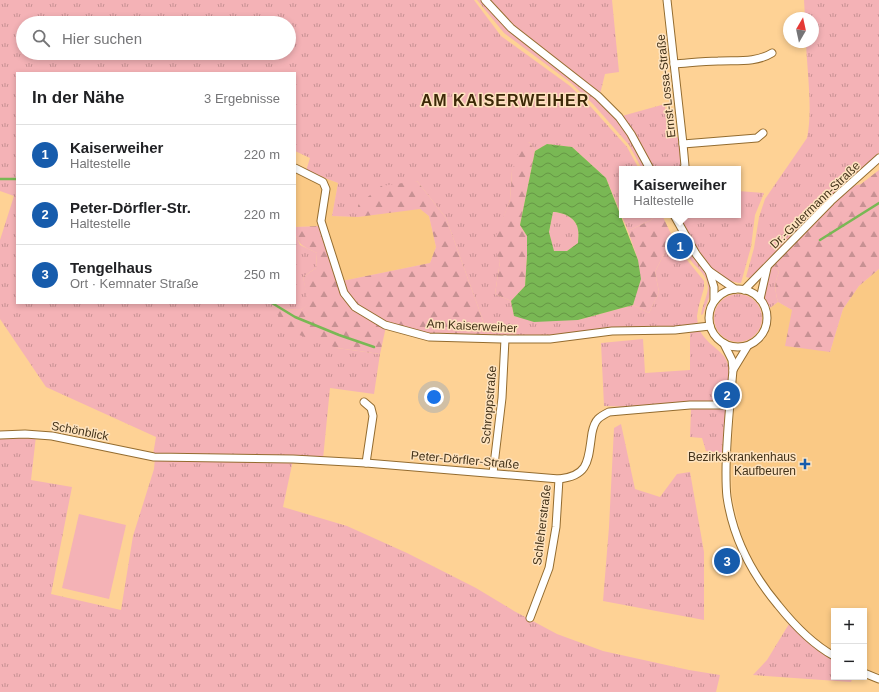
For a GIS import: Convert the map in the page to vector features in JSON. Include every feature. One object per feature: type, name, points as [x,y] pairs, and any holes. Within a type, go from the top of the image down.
[{"type":"street","points":[[485,0],[511,28],[598,96],[619,117],[631,134],[648,166]]},
{"type":"street","name":"Ernst-Lossa-Straße","points":[[667,0],[683,144],[684,166]]},
{"type":"street","points":[[674,64],[719,60],[749,60],[772,53]]},
{"type":"street","points":[[683,144],[757,138],[763,132]]},
{"type":"street","name":"Dr.-Gutermann-Straße","points":[[744,290],[831,201],[879,158]]},
{"type":"street","name":"Am Kaiserweiher","points":[[296,168],[323,182],[326,189],[321,221],[344,293],[355,307],[385,325],[429,337],[505,339],[550,339],[612,331],[675,330],[710,326]]},
{"type":"street","points":[[676,218],[696,254],[709,271],[735,289]]},
{"type":"street","points":[[760,299],[767,268]]},
{"type":"street","points":[[709,271],[714,287],[714,301]]},
{"type":"street","points":[[735,289],[744,290],[753,293],[760,299],[765,307],[767,325],[759,339],[746,347],[736,348],[724,344],[717,339],[713,333],[710,326],[710,309],[714,301],[723,293],[735,289]]},
{"type":"street","name":"Schroppstraße","points":[[493,473],[502,398],[505,339]]},
{"type":"street","points":[[724,344],[732,360],[734,370],[726,453],[727,496],[735,530],[756,577],[792,622],[810,639],[831,654]]},
{"type":"street","points":[[734,370],[746,347]]},
{"type":"street","points":[[364,402],[371,408],[372,416],[366,463]]},
{"type":"street","name":"Peter-Dörfler-Straße","points":[[154,457],[293,459],[366,463],[559,479],[569,478],[581,472],[587,463],[594,426],[598,418],[609,412],[690,405],[730,405]]},
{"type":"street","name":"Schönblick","points":[[0,435],[26,434],[52,436],[154,457]]},
{"type":"street","name":"Schleherstraße","points":[[530,618],[549,568],[556,527],[559,479]]},
{"type":"street","points":[[867,674],[879,679]]},
{"type":"shaded area","points":[[296,170],[306,171],[338,183],[332,216],[358,217],[420,208],[429,216],[436,247],[430,263],[342,281],[321,226],[296,227]]},
{"type":"shaded area","name":"Bezirkskrankenhaus Kaufbeuren","points":[[879,269],[879,673],[867,670],[867,608],[831,608],[831,651],[813,637],[794,619],[760,575],[747,552],[732,496],[731,454],[737,371],[749,349],[761,343],[768,334],[771,325],[770,308],[778,302],[792,310],[830,352],[843,309],[859,286]]},
{"type":"green space","points":[[0,0],[474,0],[501,36],[570,86],[591,107],[627,147],[637,166],[619,166],[619,209],[606,178],[572,147],[547,144],[535,151],[529,142],[512,171],[510,200],[494,244],[500,261],[495,294],[511,301],[514,316],[578,320],[633,305],[649,313],[659,292],[655,272],[669,244],[674,240],[679,250],[704,281],[704,288],[697,316],[698,326],[550,338],[487,337],[485,328],[502,326],[502,323],[485,326],[446,218],[417,181],[358,205],[358,217],[332,216],[338,183],[306,171],[310,158],[296,151],[296,72],[16,72],[16,304],[296,304],[296,236],[300,245],[317,253],[316,268],[303,277],[309,304],[301,310],[278,309],[337,348],[380,354],[374,394],[330,388],[323,459],[153,455],[156,437],[46,387],[0,319],[0,240],[14,196],[0,191]]},
{"type":"green space","points":[[477,0],[482,0],[597,98],[617,119],[629,135],[644,166],[640,166],[629,145],[593,104],[571,83],[504,33]]},
{"type":"green space","points":[[488,0],[612,0],[619,72],[605,74],[600,94],[512,26]]},
{"type":"green space","points":[[804,0],[879,0],[879,153],[829,198],[750,278],[746,277],[754,248],[759,217],[765,199],[807,138],[810,103],[806,48],[819,48],[819,12],[805,12]]},
{"type":"green space","points":[[665,104],[668,137],[678,137],[681,166],[651,166],[622,116]]},
{"type":"green space","points":[[529,142],[535,151],[520,225],[527,236],[525,286],[511,301],[495,294],[500,261],[493,244],[510,200],[512,171],[521,146]]},
{"type":"green space","points":[[879,170],[879,269],[859,286],[843,309],[830,352],[785,346],[792,310],[778,302],[776,294],[776,280],[779,272],[774,265],[833,204],[853,186],[861,184]]},
{"type":"green space","points":[[417,181],[446,218],[485,326],[487,337],[429,334],[387,322],[380,354],[337,348],[279,328],[278,309],[301,310],[308,304],[303,277],[316,268],[317,253],[301,244],[296,235],[296,227],[321,226],[342,281],[430,263],[436,247],[429,216],[420,209],[358,217],[358,205],[381,186]]},
{"type":"green space","points":[[741,191],[764,193],[755,215],[751,247],[741,283],[720,275],[711,267],[696,247],[680,218],[741,218]]},
{"type":"green space","points":[[553,212],[569,216],[577,226],[578,243],[567,251],[554,252],[549,232]]},
{"type":"green space","points":[[623,218],[653,218],[651,220],[628,231]]},
{"type":"green space","points":[[653,218],[663,218],[674,240],[669,244],[655,272],[659,292],[649,313],[633,305],[638,260],[628,231]]},
{"type":"green space","points":[[683,242],[704,271],[709,284],[709,296],[703,314],[701,315],[708,284],[703,274],[692,262],[680,243]]},
{"type":"green space","points":[[774,265],[779,272],[776,280],[776,294],[778,302],[770,308],[764,297],[769,270]]},
{"type":"green space","points":[[733,294],[743,294],[752,298],[758,304],[761,309],[761,327],[752,338],[743,342],[733,342],[724,338],[718,332],[714,323],[714,313],[718,304],[724,298]]},
{"type":"green space","points":[[699,329],[707,340],[722,354],[728,364],[729,383],[726,402],[636,407],[604,406],[601,343],[643,339],[645,373],[690,370],[690,330]]},
{"type":"green space","points":[[726,407],[722,453],[706,451],[702,438],[690,437],[691,408]]},
{"type":"green space","points":[[621,424],[635,489],[660,497],[677,474],[690,472],[704,552],[704,620],[603,601],[609,527],[614,428]]},
{"type":"green space","points":[[36,436],[31,480],[72,487],[51,594],[121,610],[133,536],[154,469],[155,458],[293,460],[283,507],[347,526],[407,553],[476,588],[514,611],[557,634],[603,651],[689,670],[720,675],[716,692],[0,692],[0,437]]},
{"type":"green space","points":[[79,514],[126,525],[109,599],[62,588]]},
{"type":"green space","points":[[789,624],[808,642],[831,658],[831,680],[852,680],[851,682],[753,675],[767,660]]},
{"type":"water","points":[[547,144],[572,147],[606,178],[619,211],[619,218],[622,218],[638,260],[641,279],[633,305],[578,320],[534,322],[514,316],[511,301],[525,286],[527,256],[527,236],[520,225],[535,151]],"holes":[[[553,212],[569,216],[577,226],[578,243],[567,251],[554,251],[549,232]]]},
{"type":"waterway","points":[[0,179],[16,179]]},
{"type":"waterway","points":[[820,240],[879,203]]},
{"type":"waterway","points":[[274,304],[295,317],[339,335],[374,347]]},
{"type":"place","name":"Kaiserweiher","points":[[680,246]]},
{"type":"place","name":"Peter-Dörfler-Str.","points":[[727,395]]},
{"type":"place","name":"Bezirkskrankenhaus Kaufbeuren","points":[[805,464]]},
{"type":"place","name":"Tengelhaus","points":[[727,561]]},
{"type":"district","name":"AM KAISERWEIHER","points":[[505,100]]}]
